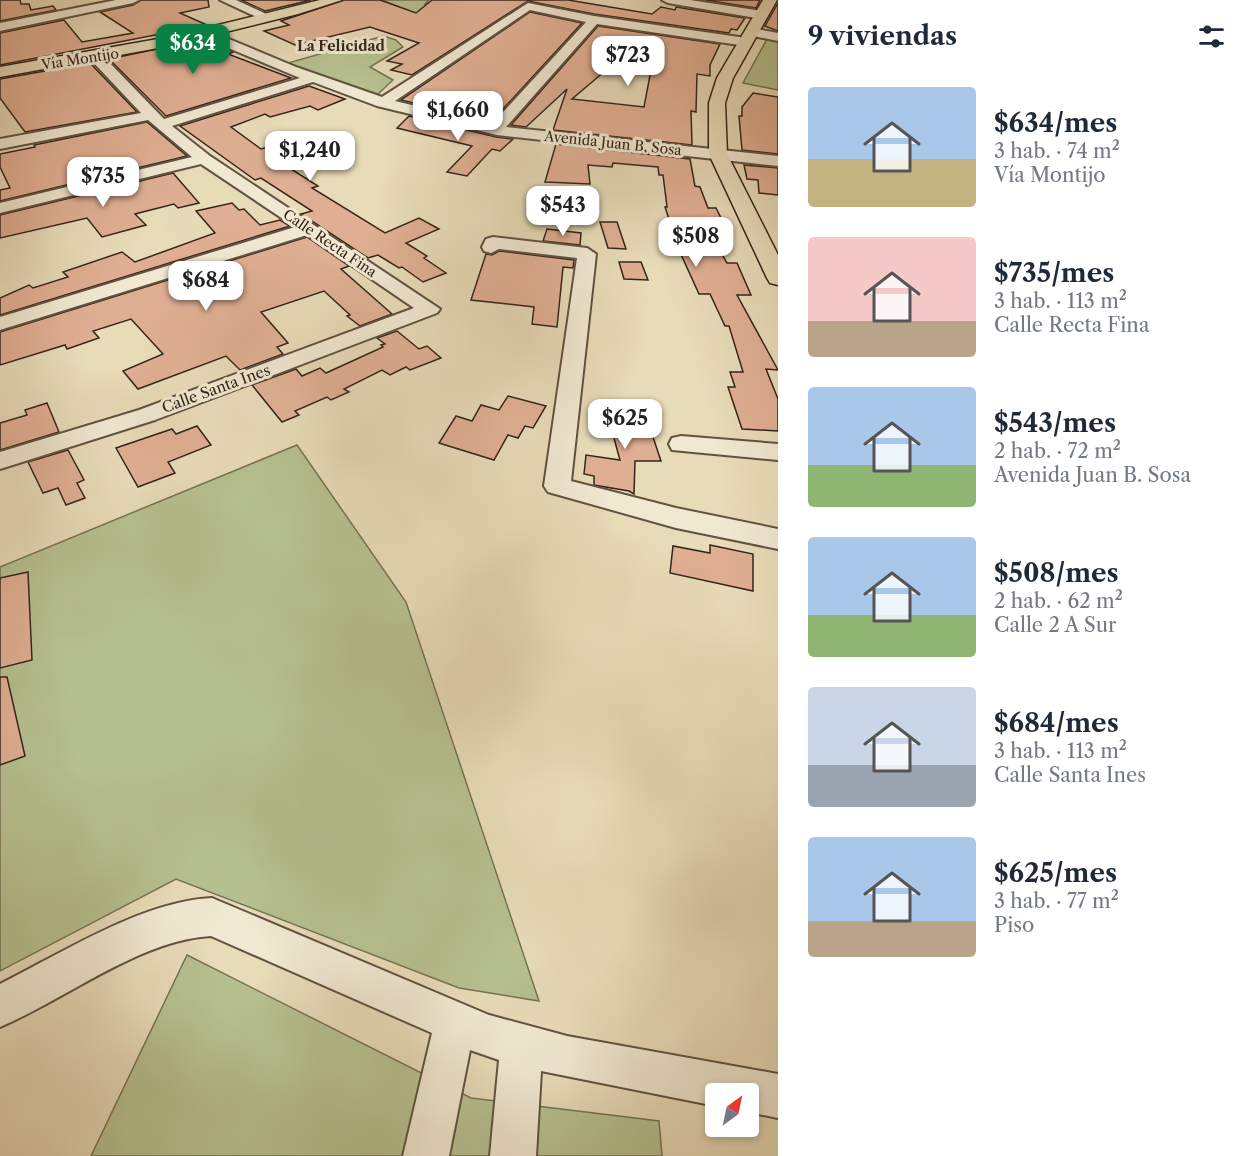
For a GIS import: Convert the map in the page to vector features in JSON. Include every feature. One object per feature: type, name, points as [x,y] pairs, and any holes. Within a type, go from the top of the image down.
[{"type":"main road","name":"Vía Montijo","points":[[0,72],[98,58],[213,33],[335,0]]},
{"type":"main road","points":[[770,0],[719,89],[718,153],[778,278]]},
{"type":"street","points":[[0,27],[133,0]]},
{"type":"street","points":[[226,0],[269,18]]},
{"type":"street","points":[[668,0],[762,15]]},
{"type":"street","points":[[382,103],[528,6],[594,20],[749,37],[778,37]]},
{"type":"street","points":[[496,129],[594,20]]},
{"type":"street","name":"Avenida Juan B. Sosa","points":[[213,33],[225,42],[310,79],[382,103],[496,129],[628,146],[718,153],[778,161]]},
{"type":"street","name":"Calle Recta Fina","points":[[98,58],[156,120],[204,159],[430,309]]},
{"type":"street","points":[[0,144],[156,120],[310,79]]},
{"type":"street","points":[[0,208],[204,159]]},
{"type":"street","points":[[0,324],[309,229]]},
{"type":"street","points":[[491,247],[493,243],[587,254],[556,486],[676,518],[778,539]]},
{"type":"street","name":"Calle Santa Ines","points":[[0,461],[147,415],[430,309]]},
{"type":"street","points":[[681,444],[778,452]]},
{"type":"street","points":[[0,1006],[148,931],[190,918],[212,917],[455,1023],[522,1046],[567,1057],[778,1096]]},
{"type":"street","points":[[426,1156],[455,1023]]},
{"type":"street","points":[[513,1156],[522,1046]]},
{"type":"green space","points":[[381,0],[429,0],[425,4],[446,8],[428,18]]},
{"type":"green space","points":[[383,36],[396,40],[403,47],[370,67],[393,80],[376,96],[288,63]]},
{"type":"green space","points":[[767,39],[778,41],[778,90],[743,83]]},
{"type":"green space","points":[[297,445],[406,602],[539,1001],[459,988],[176,879],[0,971],[0,567]]},
{"type":"green space","points":[[187,955],[471,1098],[659,1121],[662,1156],[91,1156]]},
{"type":"building","points":[[0,0],[20,0],[21,4],[29,4],[31,10],[53,6],[56,10],[0,21]]},
{"type":"building","points":[[141,0],[208,0],[209,7],[180,13],[207,25],[0,65],[0,33],[64,20],[82,42],[133,33],[100,12],[133,5]]},
{"type":"building","points":[[241,0],[311,0],[265,11]]},
{"type":"building","points":[[344,0],[380,0],[416,13],[432,0],[568,0],[652,14],[661,7],[675,10],[676,7],[745,18],[737,30],[731,29],[729,33],[594,14],[528,1],[412,75],[391,70],[402,64],[387,61],[419,43],[370,27],[295,45],[264,31],[289,25],[281,21]]},
{"type":"building","points":[[705,0],[760,0],[756,8]]},
{"type":"building","points":[[778,3],[778,31],[765,26]]},
{"type":"building","points":[[530,12],[582,23],[491,122],[401,100]]},
{"type":"building","points":[[598,26],[720,44],[710,65],[710,76],[697,74],[696,112],[691,111],[692,145],[553,130],[567,89],[526,127],[511,125]],"holes":[[[611,66],[651,70],[644,107],[572,99]]]},
{"type":"building","points":[[210,38],[233,52],[228,54],[291,78],[166,116],[109,59]]},
{"type":"building","points":[[90,63],[137,112],[25,132],[0,98],[0,79]]},
{"type":"building","points":[[309,86],[345,99],[318,110],[310,106],[270,117],[265,114],[231,127],[261,149],[275,145],[302,163],[298,164],[301,166],[291,169],[318,186],[312,188],[385,233],[419,218],[439,229],[406,243],[427,256],[424,258],[446,273],[423,282],[402,267],[399,268],[378,255],[368,258],[301,214],[312,211],[261,178],[255,180],[180,126]]},
{"type":"building","points":[[753,93],[778,97],[778,154],[742,150],[739,116],[742,116],[742,107]]},
{"type":"building","points":[[409,116],[513,139],[500,151],[492,149],[467,176],[447,172],[472,146],[397,128]]},
{"type":"building","points":[[147,122],[187,156],[0,201],[0,190],[10,188],[0,167],[0,154]]},
{"type":"building","points":[[556,144],[690,159],[695,186],[700,187],[708,208],[716,208],[726,228],[707,228],[727,263],[737,263],[751,295],[737,295],[778,370],[766,369],[778,399],[778,431],[742,429],[728,387],[735,387],[730,372],[743,372],[729,326],[725,326],[710,294],[699,294],[679,250],[665,207],[667,207],[663,175],[659,175],[658,167],[613,163],[612,167],[588,165],[590,184],[545,182]]},
{"type":"building","points":[[744,165],[778,168],[778,195],[759,193],[758,180],[747,179]]},
{"type":"building","points":[[173,173],[199,203],[178,208],[174,204],[135,214],[146,225],[102,237],[87,218],[0,238],[0,215]]},
{"type":"building","points":[[232,203],[239,210],[244,209],[260,225],[280,220],[290,226],[0,315],[0,298],[29,285],[33,288],[68,277],[63,272],[122,252],[135,262],[215,233],[196,211]]},
{"type":"building","points":[[600,222],[617,222],[626,249],[608,248]]},
{"type":"building","points":[[547,229],[581,233],[580,245],[543,241]]},
{"type":"building","points":[[307,237],[349,266],[341,269],[392,314],[360,326],[347,316],[350,315],[324,291],[261,312],[288,343],[277,347],[283,354],[240,370],[226,356],[138,389],[123,371],[163,354],[131,319],[93,331],[99,338],[67,349],[65,345],[0,365],[0,332]]},
{"type":"building","points":[[499,251],[574,260],[573,268],[563,267],[557,327],[532,324],[534,307],[471,300],[486,254],[492,255]]},
{"type":"building","points":[[619,262],[641,262],[648,280],[624,279]]},
{"type":"building","points":[[397,331],[419,349],[427,346],[441,358],[410,370],[406,367],[390,375],[382,370],[344,389],[349,392],[331,400],[327,397],[295,411],[299,415],[282,422],[252,385],[296,369],[302,376],[320,368],[326,373],[383,347],[381,345],[385,344],[377,338]]},
{"type":"building","points":[[508,396],[546,406],[533,428],[525,426],[518,438],[508,435],[494,460],[439,443],[456,416],[472,421],[481,405],[499,410]]},
{"type":"building","points":[[47,403],[59,432],[0,450],[0,423],[27,415],[25,410]]},
{"type":"building","points":[[616,403],[647,406],[648,422],[661,461],[635,461],[634,494],[629,491],[594,485],[594,476],[584,474],[586,455],[620,460],[612,431],[619,431]]},
{"type":"building","points":[[197,426],[211,445],[168,462],[175,473],[138,487],[116,448],[172,429],[176,434]]},
{"type":"building","points":[[68,450],[84,480],[77,483],[85,498],[66,505],[58,488],[43,493],[28,462]]},
{"type":"building","points":[[710,545],[753,554],[753,591],[670,573],[673,546],[710,553]]},
{"type":"building","points":[[28,572],[32,660],[0,668],[0,578]]},
{"type":"building","points":[[0,677],[7,677],[25,756],[0,765]]},
{"type":"district","name":"La Felicidad","points":[[341,46]]}]
